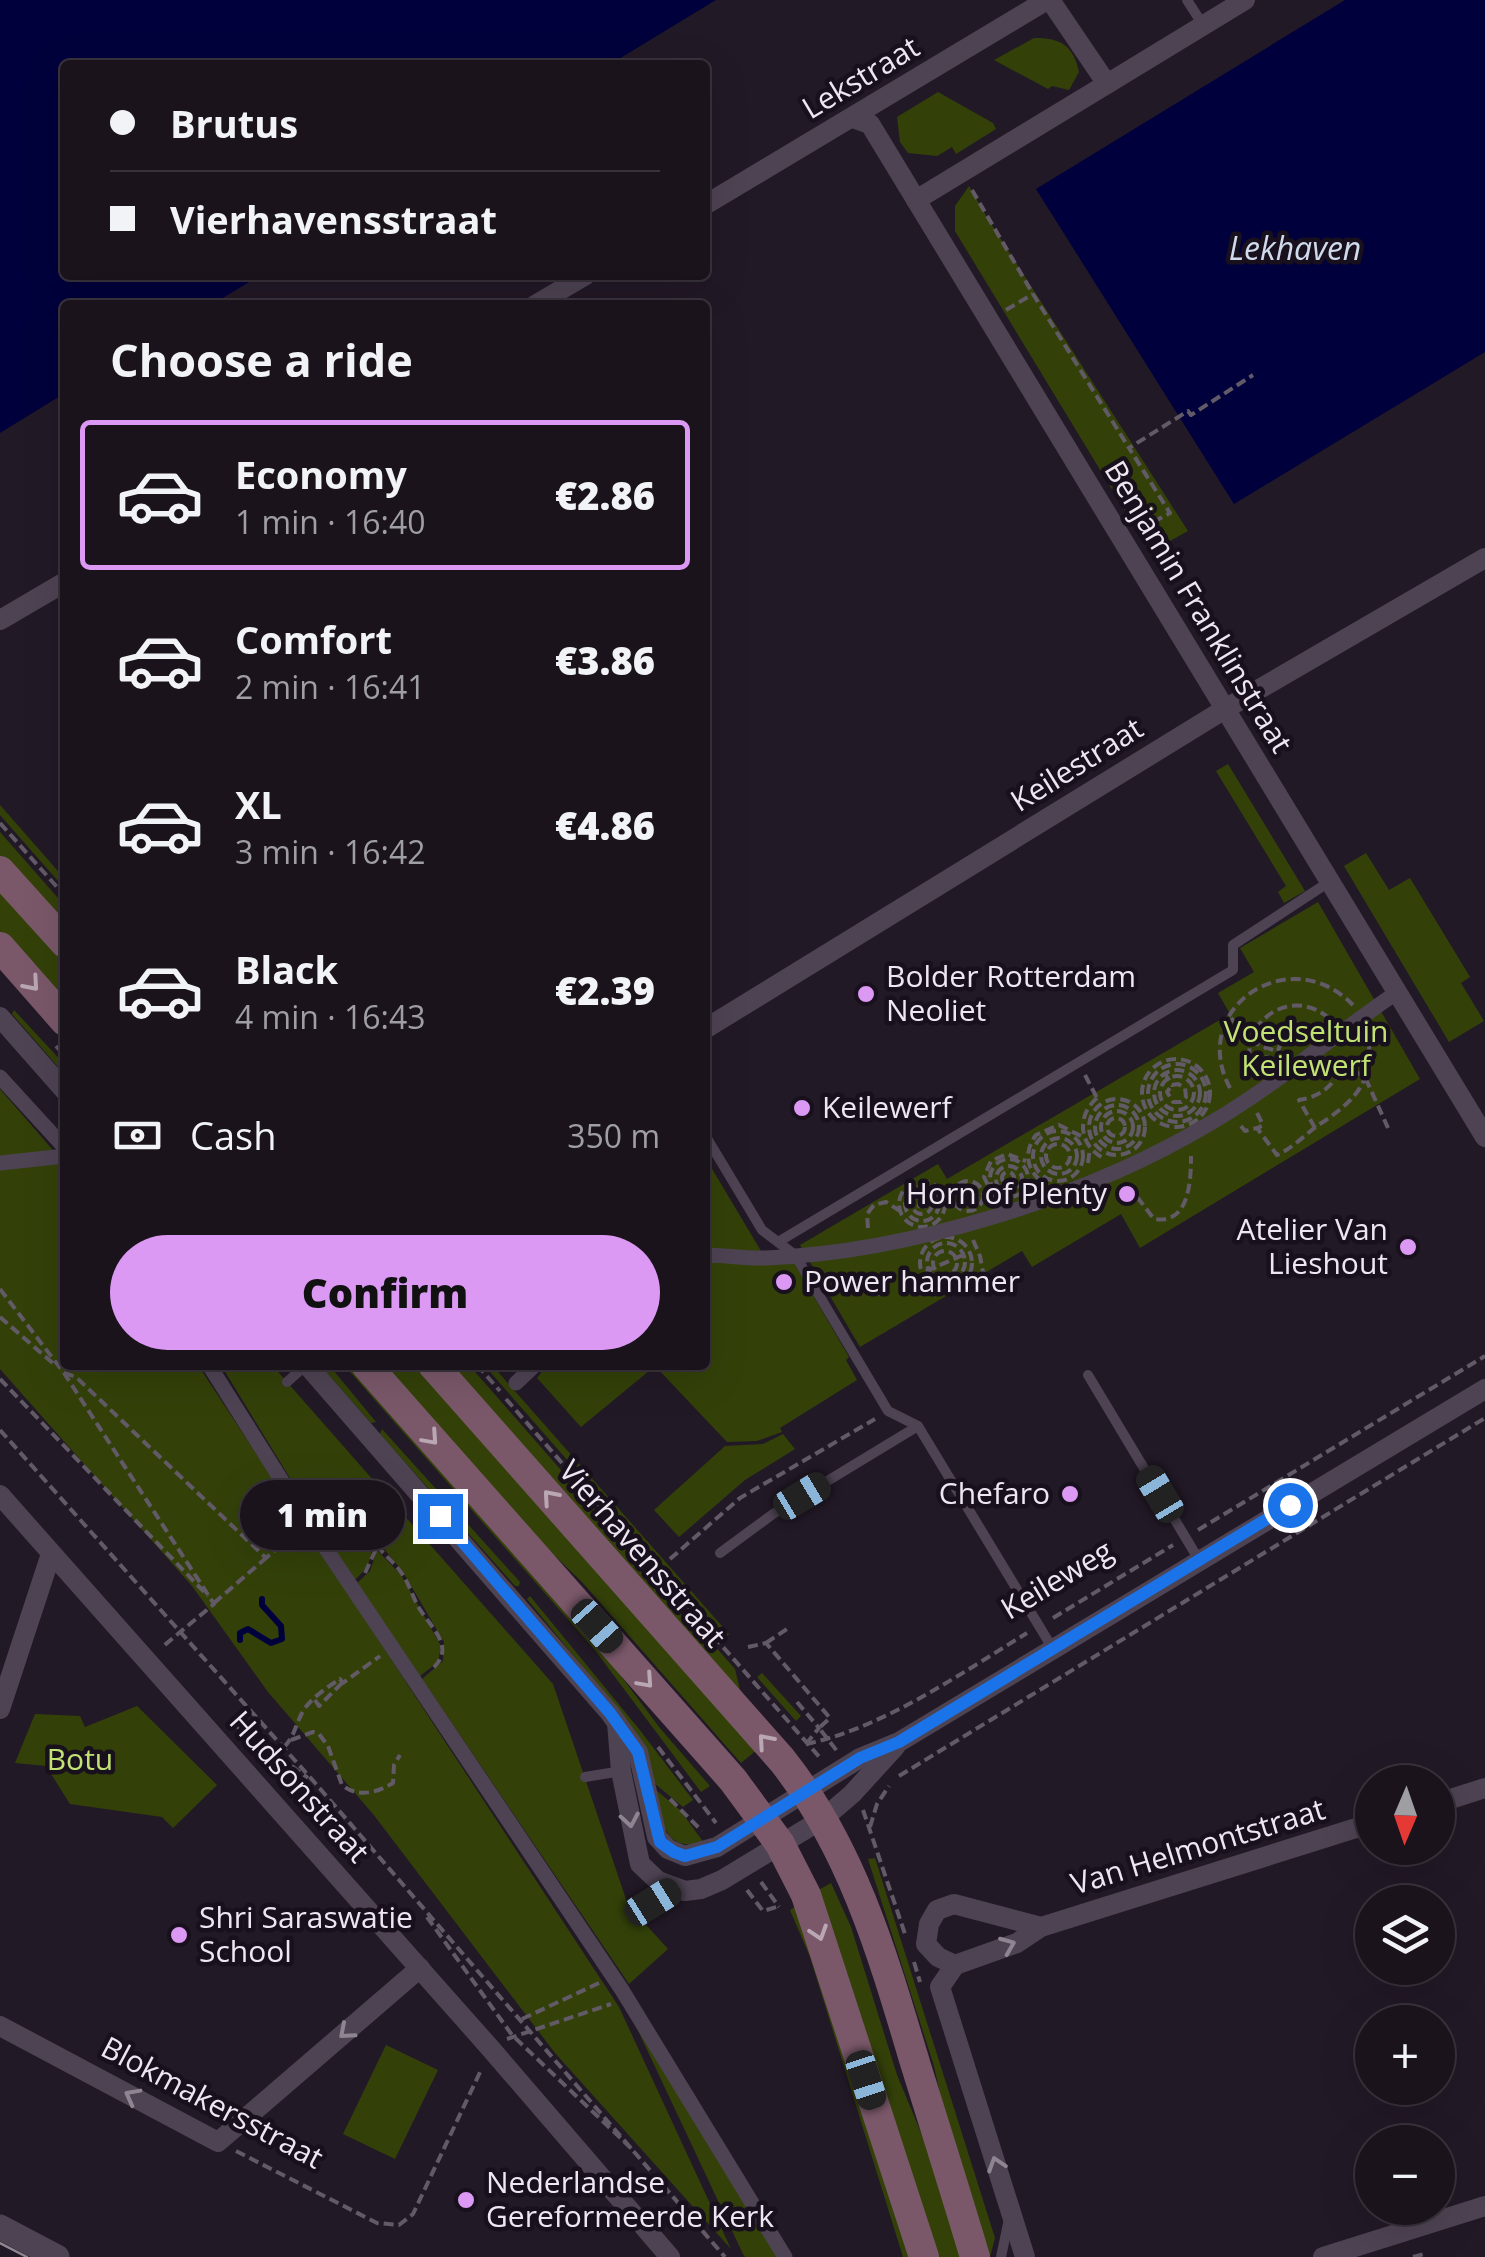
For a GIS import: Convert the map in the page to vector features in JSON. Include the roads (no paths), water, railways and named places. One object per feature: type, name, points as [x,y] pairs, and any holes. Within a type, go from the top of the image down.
[{"type":"main road","points":[[0,870],[60,938]]},
{"type":"main road","points":[[0,947],[60,1015]]},
{"type":"main road","points":[[370,1370],[711,1754],[772,1831],[806,1896],[924,2257]]},
{"type":"main road","name":"Vierhavensstraat","points":[[437,1370],[806,1790],[824,1818],[856,1882],[976,2257]]},
{"type":"street","name":"Lekstraat","points":[[710,202],[1048,0],[1108,84]]},
{"type":"street","points":[[916,200],[1244,0]]},
{"type":"street","name":"Benjamin Franklinstraat","points":[[853,118],[870,124],[1485,1137]]},
{"type":"street","points":[[544,300],[578,280]]},
{"type":"street","name":"Keilestraat","points":[[710,1027],[1225,710],[1485,558]]},
{"type":"street","points":[[0,620],[60,585]]},
{"type":"street","points":[[710,1255],[764,1258],[870,1244],[1025,1208],[1186,1137],[1230,1111],[1396,993]]},
{"type":"street","points":[[0,1018],[60,1084]]},
{"type":"street","points":[[0,1077],[60,1146]]},
{"type":"street","points":[[0,1163],[60,1153]]},
{"type":"street","points":[[212,1370],[306,1519],[622,1990],[785,2257]]},
{"type":"street","points":[[311,1370],[513,1598],[617,1723],[634,1746],[642,1768],[658,1837],[674,1852],[685,1856],[772,1831]]},
{"type":"street","points":[[516,1383],[530,1370]]},
{"type":"street","name":"Keileweg","points":[[772,1831],[806,1790],[860,1758],[899,1742],[1485,1389]]},
{"type":"street","name":"Hudsonstraat","points":[[0,1495],[420,1968],[670,2257]]},
{"type":"street","points":[[0,1708],[51,1554]]},
{"type":"street","points":[[617,1723],[620,1771],[640,1864],[658,1881],[675,1889],[702,1889],[747,1866],[772,1831]]},
{"type":"street","name":"Keileweg","points":[[772,1831],[824,1818],[852,1794],[899,1742]]},
{"type":"street","points":[[1455,1798],[1485,1788]]},
{"type":"street","name":"Van Helmontstraat","points":[[1042,1927],[954,1904],[937,1910],[929,1924],[926,1944],[938,1956],[955,1964],[1017,1943],[1042,1927],[1355,1828]]},
{"type":"street","points":[[955,1964],[940,1987],[1025,2257]]},
{"type":"street","name":"Blokmakersstraat","points":[[0,2026],[218,2142],[420,1968]]},
{"type":"street","points":[[1323,2257],[1485,2206]]},
{"type":"street","points":[[0,2226],[57,2257]]},
{"type":"lane","points":[[1187,0],[1202,25]]},
{"type":"lane","points":[[778,1242],[1233,970],[1234,945],[1329,882]]},
{"type":"lane","points":[[710,1143],[762,1230],[795,1255],[888,1411],[918,1426],[1052,1650]]},
{"type":"lane","points":[[287,1382],[301,1370]]},
{"type":"lane","points":[[1088,1376],[1198,1560]]},
{"type":"lane","points":[[720,1553],[773,1514],[918,1426]]},
{"type":"lane","points":[[585,1776],[642,1768]]},
{"type":"lane","points":[[639,1915],[675,1889]]},
{"type":"lane","points":[[1001,2257],[1010,2208]]},
{"type":"water","points":[[0,0],[716,0],[617,60],[60,60],[60,280],[253,280],[219,300],[60,300],[60,396],[0,433]]},
{"type":"water","name":"Lekhaven","points":[[1345,0],[1485,0],[1485,352],[1234,504],[1036,189]]},
{"type":"waterway","points":[[240,1640],[240,1633],[248,1629],[271,1643],[282,1639],[281,1626],[262,1605],[262,1599]]},
{"type":"tram line","points":[[0,2243],[27,2257]]},
{"type":"place","name":"Bolder Rotterdam Neoliet","points":[[866,994]]},
{"type":"place","name":"Keilewerf","points":[[802,1108]]},
{"type":"place","name":"Horn of Plenty","points":[[1127,1194]]},
{"type":"place","name":"Atelier Van Lieshout","points":[[1408,1247]]},
{"type":"place","name":"Power hammer","points":[[784,1282]]},
{"type":"place","name":"Chefaro","points":[[1070,1494]]},
{"type":"place","name":"Shri Saraswatie School","points":[[179,1935]]},
{"type":"place","name":"Nederlandse Gereformeerde Kerk","points":[[466,2200]]},
{"type":"park label","name":"Voedseltuin Keilewerf","points":[[1306,1049]]},
{"type":"park label","name":"Botu","points":[[80,1760]]}]
